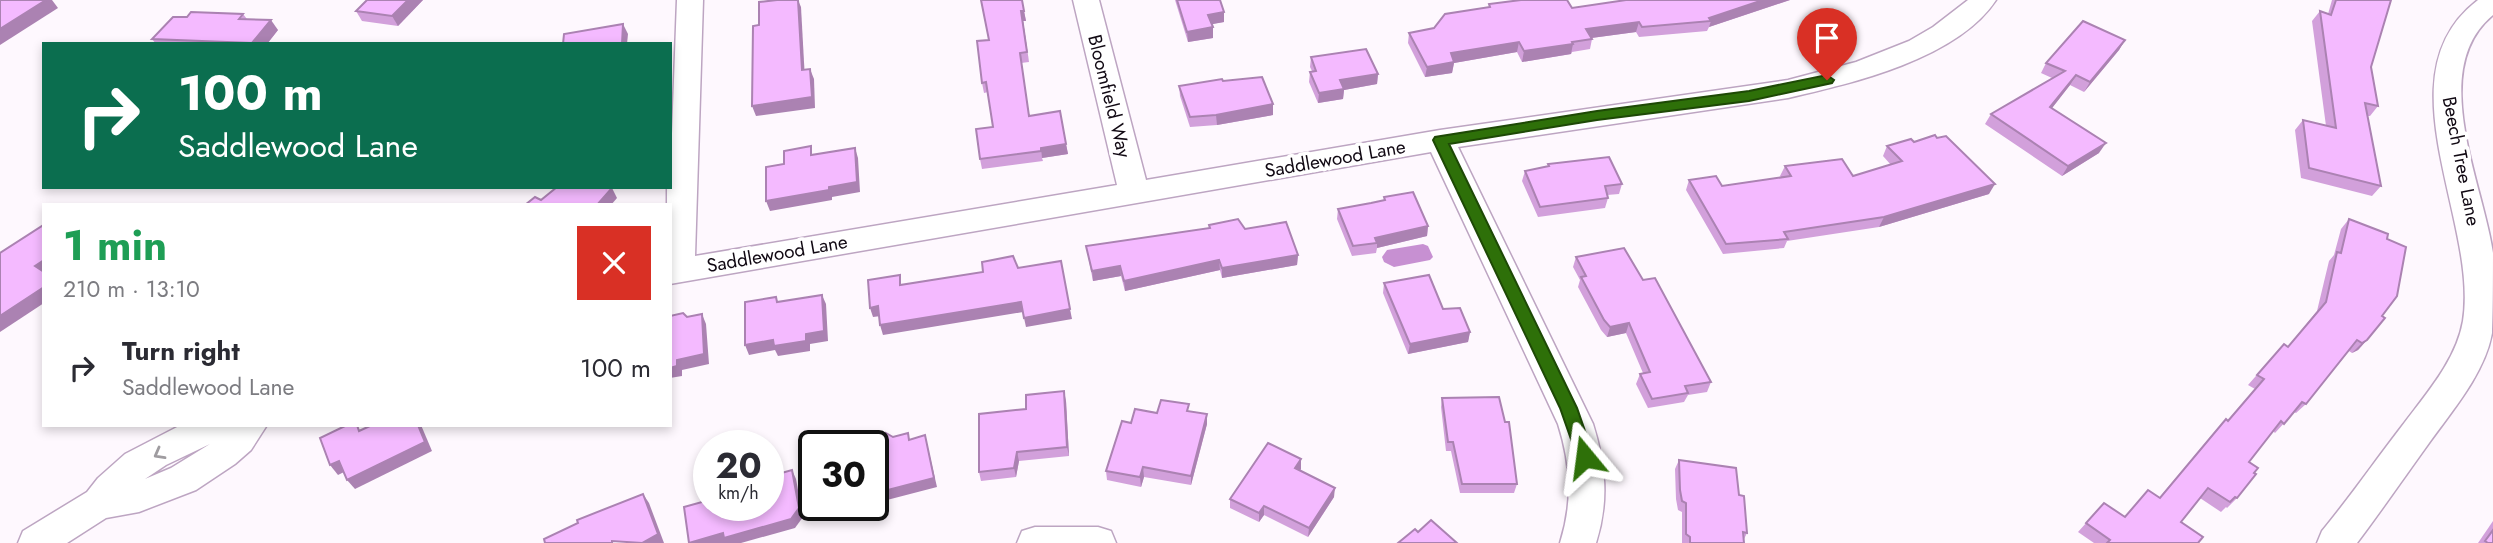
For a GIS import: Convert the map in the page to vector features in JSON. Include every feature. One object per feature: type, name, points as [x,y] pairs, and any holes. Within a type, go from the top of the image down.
[{"type":"street","points":[[675,271],[690,0]]},
{"type":"street","name":"Bloomfield Way","points":[[1086,0],[1134,192]]},
{"type":"street","name":"Saddlewood Lane","points":[[675,271],[1440,140],[1619,112],[1749,96],[1827,80],[1908,51],[1956,24],[1983,0]]},
{"type":"street","name":"Beech Tree Lane","points":[[2335,543],[2442,398],[2475,336],[2481,308],[2480,259],[2454,136],[2448,86],[2452,57],[2462,32],[2476,15],[2493,2]]},
{"type":"street","points":[[1440,140],[1582,440],[1588,501],[1586,519],[1578,543]]},
{"type":"street","points":[[36,543],[100,503],[111,486],[146,460],[216,427]]},
{"type":"street","points":[[100,503],[133,500],[177,481],[224,455],[241,440],[249,427]]},
{"type":"street","points":[[1035,543],[1098,543]]},
{"type":"shaded area","points":[[1423,244],[1428,246],[1433,257],[1430,260],[1394,267],[1384,262],[1382,257],[1387,250]]},
{"type":"building","points":[[0,0],[46,0],[0,29]]},
{"type":"building","points":[[367,0],[408,0],[392,16],[356,11]]},
{"type":"building","points":[[798,0],[802,70],[810,69],[812,97],[752,106],[753,26],[759,25],[759,2]]},
{"type":"building","points":[[981,0],[1022,0],[1027,52],[1020,53],[1029,116],[1060,111],[1066,144],[1041,148],[1041,151],[980,159],[976,129],[993,127],[986,82],[982,83],[977,41],[989,40]]},
{"type":"building","points":[[1177,0],[1220,0],[1224,12],[1208,15],[1213,27],[1187,32]]},
{"type":"building","points":[[1521,0],[1567,0],[1572,8],[1626,0],[1763,0],[1709,18],[1711,21],[1642,27],[1639,22],[1586,29],[1592,39],[1524,51],[1519,42],[1451,53],[1454,62],[1427,67],[1409,33],[1434,28],[1445,14]]},
{"type":"building","points":[[2336,0],[2391,0],[2371,67],[2378,106],[2365,103],[2381,186],[2309,168],[2303,120],[2336,128],[2320,11],[2331,15]]},
{"type":"building","points":[[191,12],[243,14],[239,19],[271,20],[253,42],[152,39],[173,17],[187,17]]},
{"type":"building","points":[[2083,21],[2125,40],[2090,82],[2076,75],[2050,107],[2106,143],[2068,166],[1991,114],[2065,71],[2046,63]]},
{"type":"building","points":[[623,24],[622,42],[563,42],[564,34]]},
{"type":"building","points":[[1366,49],[1378,74],[1340,80],[1344,89],[1319,93],[1310,72],[1316,71],[1311,57]]},
{"type":"building","points":[[1262,77],[1273,104],[1216,115],[1190,117],[1179,86],[1222,79]]},
{"type":"building","points":[[1935,135],[1937,138],[1946,136],[1995,184],[1884,217],[1784,232],[1788,239],[1726,244],[1689,180],[1716,176],[1722,186],[1791,176],[1785,166],[1842,159],[1853,176],[1902,161],[1887,146],[1911,139],[1914,142]]},
{"type":"building","points":[[811,146],[811,155],[855,148],[857,182],[829,187],[829,190],[766,201],[766,167],[784,164],[784,151]]},
{"type":"building","points":[[1609,157],[1622,184],[1605,186],[1608,198],[1540,207],[1525,171],[1549,166],[1548,164]]},
{"type":"building","points":[[555,189],[611,189],[599,203],[528,203],[535,197],[541,200]]},
{"type":"building","points":[[1413,192],[1428,226],[1375,238],[1377,243],[1353,246],[1338,209]]},
{"type":"building","points":[[1238,219],[1245,229],[1286,222],[1298,255],[1222,268],[1219,260],[1124,281],[1120,266],[1092,271],[1086,246],[1210,228],[1209,225]]},
{"type":"building","points":[[2349,219],[2388,234],[2387,239],[2406,247],[2397,296],[2382,316],[2385,318],[2367,340],[2362,343],[2357,340],[2306,404],[2302,402],[2284,424],[2281,421],[2249,462],[2258,468],[2254,473],[2256,474],[2237,498],[2230,502],[2208,488],[2181,522],[2203,537],[2198,543],[2107,543],[2110,540],[2086,523],[2104,503],[2125,517],[2148,490],[2160,498],[2226,419],[2228,421],[2264,379],[2257,375],[2284,344],[2288,347],[2326,302],[2337,252],[2341,253]]},
{"type":"building","points":[[42,226],[42,261],[35,266],[42,271],[42,288],[0,316],[0,253]]},
{"type":"building","points":[[1624,248],[1643,280],[1655,278],[1711,382],[1685,386],[1688,393],[1652,399],[1640,374],[1650,372],[1629,323],[1610,327],[1604,320],[1581,277],[1586,276],[1576,257]]},
{"type":"building","points":[[1013,256],[1018,268],[1061,261],[1070,309],[1024,318],[1021,302],[880,325],[878,306],[870,308],[868,280],[900,275],[900,285],[983,272],[982,262]]},
{"type":"building","points":[[1429,275],[1443,309],[1460,308],[1470,332],[1410,344],[1384,283]]},
{"type":"building","points":[[822,295],[824,331],[806,334],[806,341],[774,346],[773,340],[745,345],[745,302],[776,297],[777,302]]},
{"type":"building","points":[[683,313],[687,317],[702,314],[704,354],[677,360],[677,366],[672,367],[672,316]]},
{"type":"building","points":[[1064,391],[1067,447],[1017,452],[1014,468],[979,472],[979,414],[1026,409],[1026,395]]},
{"type":"building","points":[[1499,397],[1505,422],[1509,422],[1517,484],[1462,484],[1453,442],[1448,442],[1442,398]]},
{"type":"building","points":[[1161,400],[1189,404],[1187,411],[1207,414],[1191,476],[1143,467],[1140,477],[1106,471],[1122,421],[1131,423],[1135,409],[1157,413]]},
{"type":"building","points":[[343,427],[358,427],[359,431],[368,427],[419,427],[425,442],[347,480],[339,461],[330,465],[320,438]]},
{"type":"building","points":[[908,433],[909,440],[925,435],[934,478],[889,490],[889,435],[893,437]]},
{"type":"building","points":[[1268,443],[1301,459],[1295,468],[1335,488],[1309,528],[1264,506],[1259,513],[1230,499]]},
{"type":"building","points":[[1679,460],[1736,468],[1739,495],[1744,496],[1747,533],[1743,532],[1744,543],[1690,543],[1690,537],[1686,534],[1686,503],[1682,501],[1680,490]]},
{"type":"building","points":[[792,470],[798,509],[791,519],[784,521],[784,472]]},
{"type":"building","points":[[643,494],[658,534],[642,543],[545,543],[544,539],[578,523],[577,520]]},
{"type":"building","points":[[693,504],[693,521],[784,521],[724,538],[723,533],[689,543],[684,507]]},
{"type":"building","points":[[1431,520],[1457,543],[1398,543],[1415,529],[1418,532]]},
{"type":"building","points":[[2493,530],[2493,543],[2488,543],[2485,541]]},
{"type":"route","points":[[1585,457],[1582,440],[1569,408],[1440,140],[1619,112],[1749,96],[1827,80]]}]
